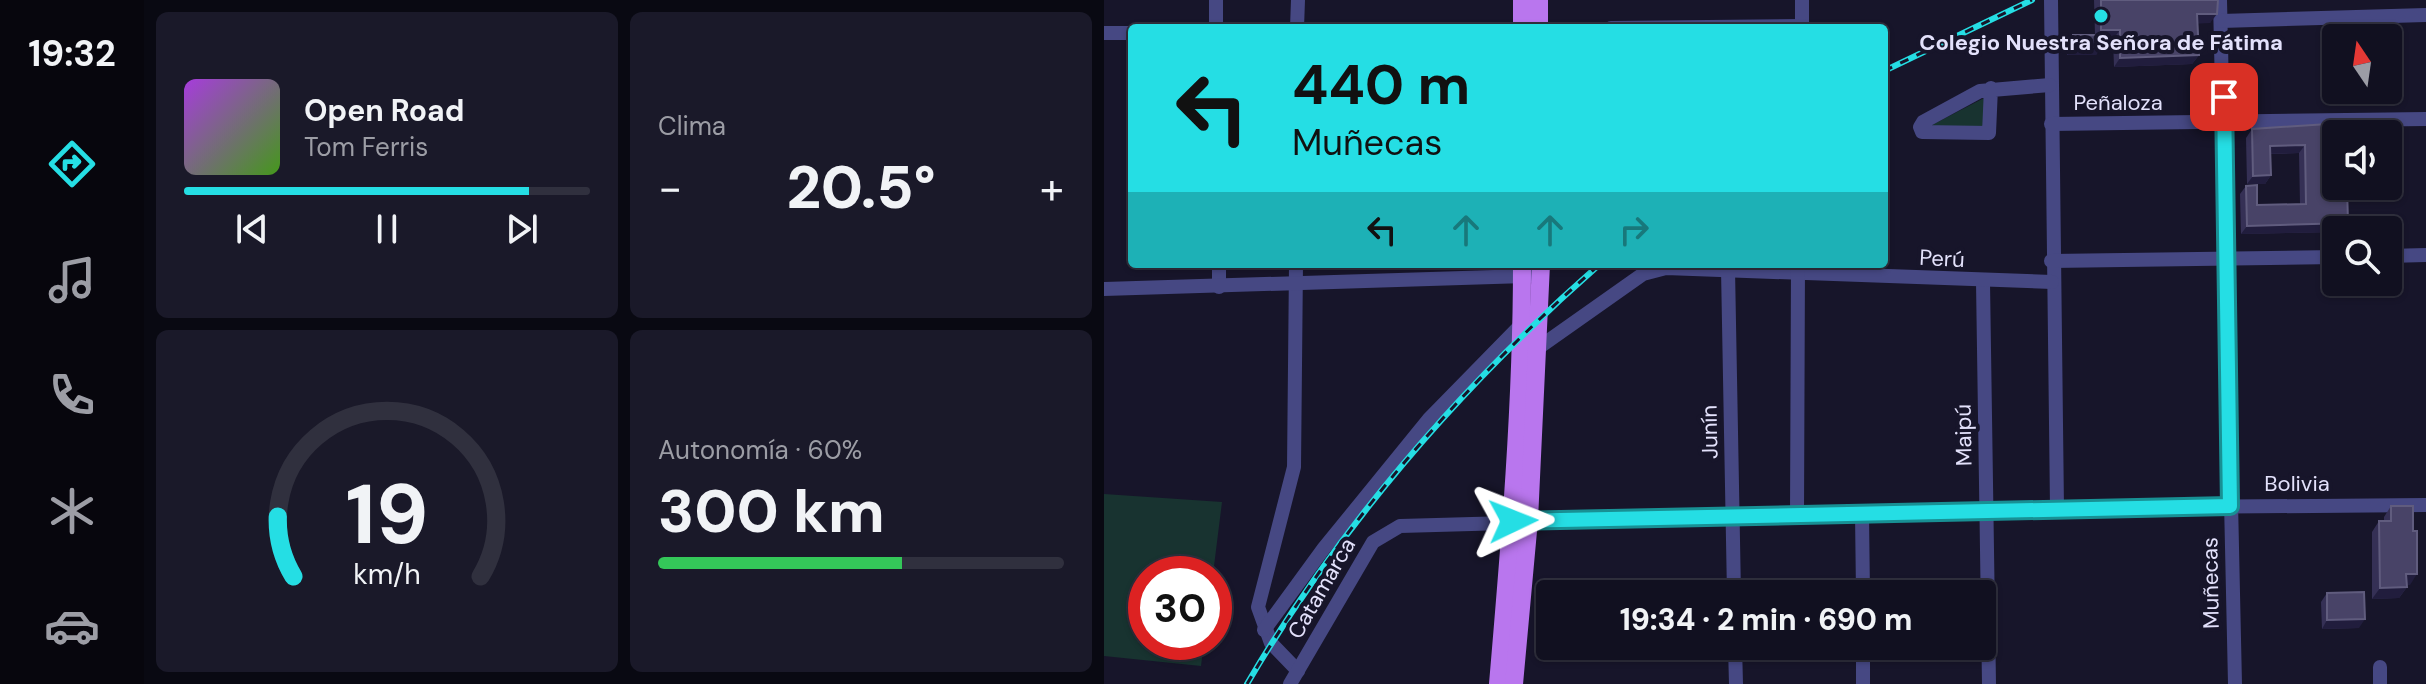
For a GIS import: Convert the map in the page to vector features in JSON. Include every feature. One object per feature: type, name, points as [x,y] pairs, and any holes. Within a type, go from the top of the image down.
[{"type":"main road","points":[[1522,0],[1522,24]]},
{"type":"main road","points":[[1539,0],[1539,24]]},
{"type":"main road","points":[[1530,354],[1521,325],[1531,270]]},
{"type":"main road","points":[[1514,684],[1530,354],[1531,270]]},
{"type":"main road","points":[[1498,684],[1521,521]]},
{"type":"street","points":[[1216,0],[1216,24]]},
{"type":"street","points":[[1297,24],[1298,0]]},
{"type":"street","points":[[1802,0],[1802,24]]},
{"type":"street","points":[[2051,0],[2051,261],[2057,508]]},
{"type":"street","name":"Muñecas","points":[[2220,0],[2235,684]]},
{"type":"street","points":[[2221,21],[2426,15]]},
{"type":"street","points":[[1104,33],[1128,33]]},
{"type":"street","points":[[1991,88],[1989,133],[1922,132],[1920,127],[1923,122],[1991,88],[2050,85]]},
{"type":"street","name":"Peñaloza","points":[[2051,124],[2426,119]]},
{"type":"street","points":[[2402,256],[2426,255]]},
{"type":"street","points":[[2051,261],[2322,257]]},
{"type":"street","points":[[1219,268],[1219,287]]},
{"type":"street","points":[[1294,678],[1264,630],[1258,607],[1294,467],[1296,268]]},
{"type":"street","name":"Perú","points":[[1530,354],[1643,274],[1666,268],[1798,268],[1983,282],[2052,282]]},
{"type":"street","points":[[1797,516],[1798,268]]},
{"type":"street","name":"Junín","points":[[1728,269],[1734,580]]},
{"type":"street","points":[[1104,289],[1296,286],[1531,270]]},
{"type":"street","name":"Maipú","points":[[1983,282],[1989,684]]},
{"type":"street","points":[[1264,630],[1324,548],[1429,419],[1521,325]]},
{"type":"street","name":"Bolivia","points":[[1400,526],[2057,508],[2426,505]]},
{"type":"street","points":[[1862,514],[1863,580]]},
{"type":"street","name":"Catamarca","points":[[1294,678],[1373,542],[1400,526]]},
{"type":"street","points":[[1735,660],[1736,684]]},
{"type":"street","points":[[1863,660],[1863,684]]},
{"type":"street","points":[[2380,667],[2380,684]]},
{"type":"green space","points":[[1988,96],[1986,129],[1930,126]]},
{"type":"green space","points":[[1104,494],[1222,502],[1215,556],[1128,556],[1128,658],[1104,656]]},
{"type":"green space","points":[[1143,660],[1202,660],[1201,666]]},
{"type":"building","points":[[2101,0],[2218,0],[2217,14],[2197,14],[2199,55],[2120,58],[2120,30],[2101,30]]},
{"type":"building","points":[[2073,35],[2102,35],[2102,47],[2073,47]]},
{"type":"building","points":[[2322,124],[2322,200],[2347,200],[2348,216],[2322,216],[2322,224],[2247,226],[2246,186],[2257,185],[2257,205],[2306,204],[2305,145],[2270,146],[2271,175],[2253,176],[2252,129]]},
{"type":"building","points":[[2391,506],[2413,506],[2413,531],[2417,531],[2417,574],[2406,574],[2407,587],[2380,588],[2379,521],[2391,521]]},
{"type":"building","points":[[2364,592],[2365,619],[2327,620],[2327,593]]},
{"type":"railway","points":[[1888,69],[2032,0]]},
{"type":"railway","points":[[1247,684],[1322,568],[1407,460],[1499,359],[1596,268]]},
{"type":"place","name":"Colegio Nuestra Señora de Fátima","points":[[2101,16]]},
{"type":"route","points":[[1513,521],[2230,506],[2224,97]]}]
